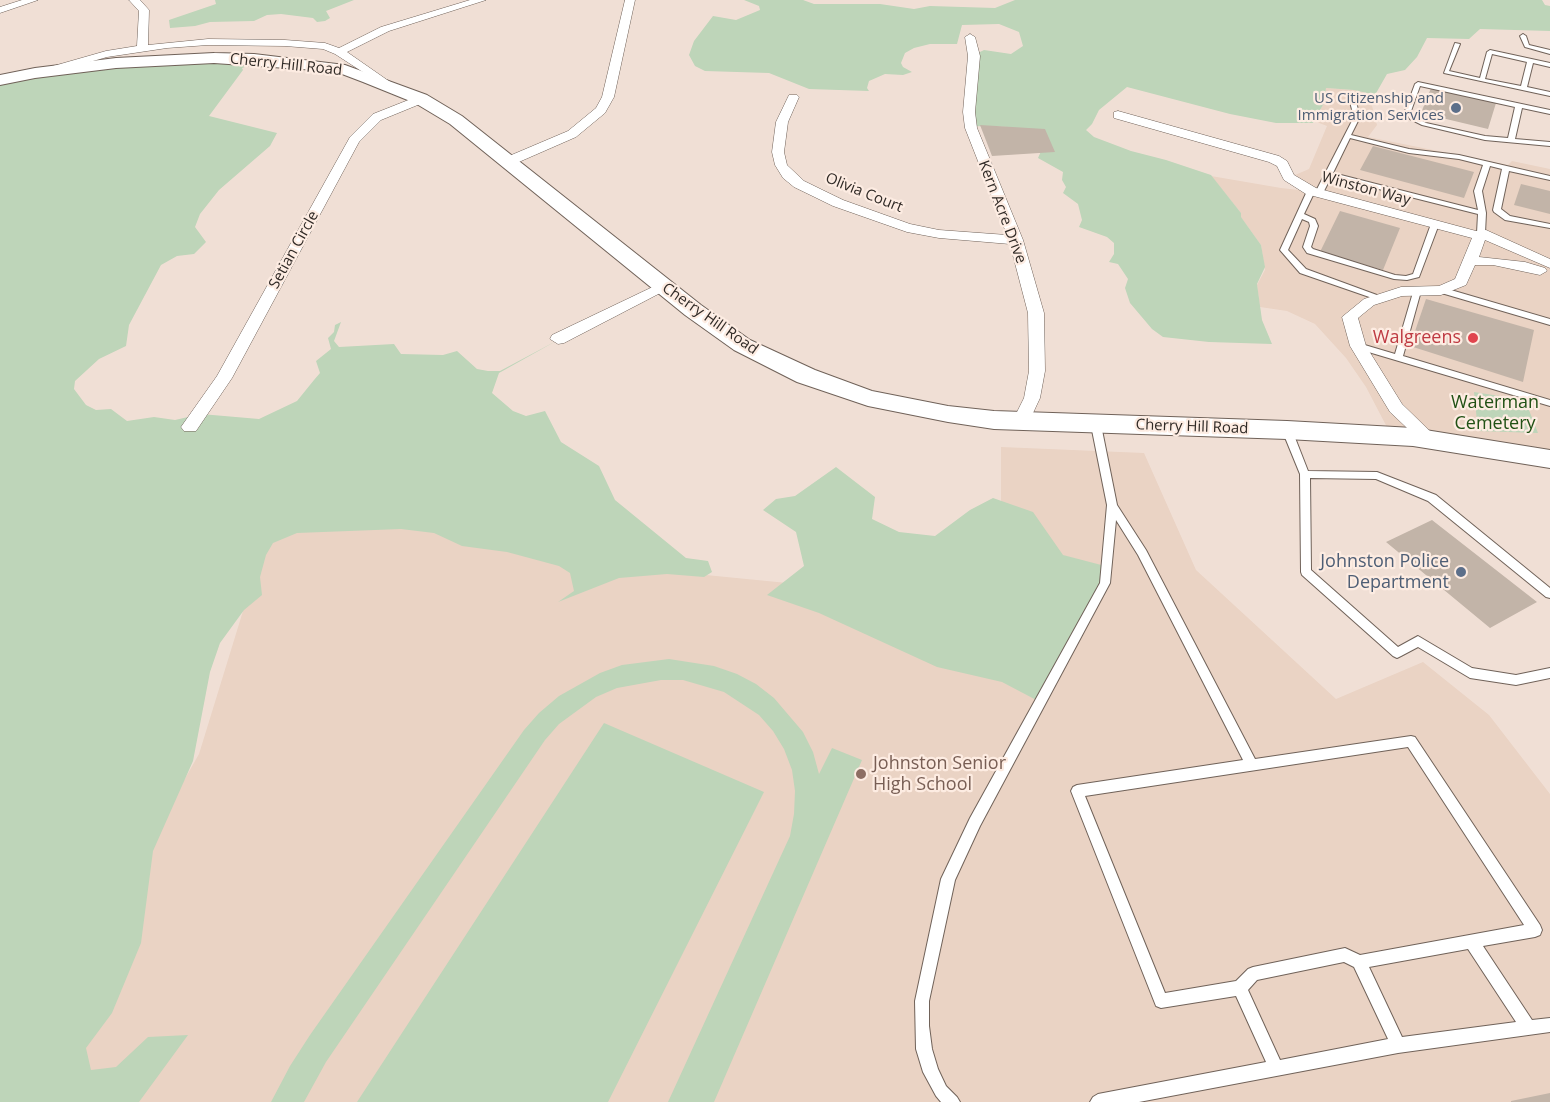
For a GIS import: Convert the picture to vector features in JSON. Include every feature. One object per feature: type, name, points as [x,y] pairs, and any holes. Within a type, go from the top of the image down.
[{"type":"main road","name":"Cherry Hill Road","points":[[0,80],[47,71],[131,61],[244,58],[345,70],[389,86],[421,99],[456,120],[663,286],[742,345],[806,376],[868,398],[948,414],[1021,422],[1287,430],[1392,436],[1429,439],[1550,459]]},
{"type":"street","points":[[0,10],[33,0]]},
{"type":"street","points":[[134,0],[144,10],[142,48]]},
{"type":"street","points":[[339,52],[385,29],[481,0]]},
{"type":"street","points":[[507,162],[572,134],[602,110],[608,97],[630,0]]},
{"type":"street","name":"Kern Acre Drive","points":[[970,37],[974,56],[969,112],[971,128],[1016,240],[1036,313],[1036,371],[1032,398],[1021,422]]},
{"type":"street","points":[[47,71],[88,58],[142,48],[199,43],[263,42],[315,45],[339,52],[389,86]]},
{"type":"street","name":"Olivia Court","points":[[793,97],[785,110],[778,152],[781,165],[799,184],[838,202],[907,228],[1016,240]]},
{"type":"street","name":"Setian Circle","points":[[190,427],[224,378],[354,140],[377,117],[421,99]]},
{"type":"street","name":"Winston Way","points":[[1118,115],[1274,159],[1282,164],[1289,177],[1315,192],[1479,236]]},
{"type":"street","points":[[1429,439],[1396,408],[1359,346],[1350,317],[1369,302],[1381,298],[1401,292],[1441,290],[1461,282],[1479,236]]},
{"type":"street","points":[[1479,236],[1550,264]]},
{"type":"street","points":[[1479,236],[1524,266]]},
{"type":"street","points":[[1469,261],[1493,261],[1524,266],[1550,275]]},
{"type":"street","points":[[558,339],[663,286]]},
{"type":"street","points":[[1392,436],[1396,408]]},
{"type":"lane","points":[[1523,36],[1527,46],[1550,52]]},
{"type":"lane","points":[[1457,44],[1446,72],[1550,94]]},
{"type":"lane","points":[[1482,80],[1490,52],[1550,65]]},
{"type":"lane","points":[[1524,89],[1530,61]]},
{"type":"lane","points":[[1550,112],[1418,84],[1408,111],[1412,118],[1424,124],[1485,138],[1550,144]]},
{"type":"lane","points":[[1353,102],[1357,117],[1329,174],[1300,215],[1284,250],[1304,271],[1381,298]]},
{"type":"lane","points":[[1511,141],[1519,105]]},
{"type":"lane","points":[[1348,136],[1409,151],[1459,157],[1550,178]]},
{"type":"lane","points":[[1479,236],[1482,213],[1478,191],[1487,164]]},
{"type":"lane","points":[[1506,168],[1497,210],[1508,218],[1550,226]]},
{"type":"lane","points":[[1329,174],[1482,213]]},
{"type":"lane","points":[[1300,215],[1312,221],[1314,226],[1307,247],[1310,251],[1394,277],[1407,278],[1416,275],[1435,224]]},
{"type":"lane","points":[[1441,290],[1550,322]]},
{"type":"lane","points":[[1398,358],[1417,291]]},
{"type":"lane","points":[[1359,346],[1550,403]]},
{"type":"lane","points":[[952,1102],[940,1091],[924,1049],[922,1001],[948,879],[975,822],[1106,583],[1112,505],[1096,424]]},
{"type":"lane","points":[[1287,430],[1305,474],[1306,572],[1397,653],[1418,641],[1470,673],[1516,680],[1550,673]]},
{"type":"lane","points":[[1305,474],[1377,476],[1432,498],[1550,594]]},
{"type":"lane","points":[[1112,505],[1142,553],[1252,765]]},
{"type":"lane","points":[[1411,741],[1535,930],[1359,962],[1345,955],[1321,959],[1253,974],[1240,988],[1161,1001],[1077,791],[1252,765],[1411,741]]},
{"type":"lane","points":[[1472,942],[1529,1028]]},
{"type":"lane","points":[[1359,962],[1398,1045]]},
{"type":"lane","points":[[1240,988],[1276,1068]]},
{"type":"lane","points":[[1098,1102],[1398,1045],[1550,1024]]},
{"type":"shaded area","points":[[1326,88],[1354,90],[1375,95],[1370,98],[1377,125],[1368,137],[1508,165],[1512,161],[1550,169],[1550,460],[1390,433],[1366,387],[1346,358],[1315,324],[1287,311],[1260,307],[1257,285],[1265,270],[1261,245],[1240,216],[1241,213],[1211,176],[1299,190],[1309,184],[1295,175],[1309,169],[1327,126],[1314,121],[1324,103]]},
{"type":"shaded area","name":"Johnston Senior High School","points":[[1001,447],[1144,453],[1196,570],[1336,699],[1423,662],[1489,715],[1550,794],[1550,1102],[1,1102],[199,754],[279,494],[543,559],[1001,604]]},
{"type":"green space","points":[[215,0],[354,0],[326,11],[330,18],[325,21],[317,22],[313,18],[281,14],[267,15],[254,21],[210,22],[170,28],[169,20],[216,4]]},
{"type":"green space","points":[[744,0],[803,0],[814,4],[880,4],[914,9],[930,6],[995,8],[1015,0],[1542,0],[1545,5],[1550,6],[1550,31],[1480,29],[1469,39],[1427,38],[1417,57],[1405,70],[1387,74],[1375,95],[1354,90],[1326,88],[1324,103],[1313,123],[1276,123],[1230,114],[1127,87],[1099,110],[1086,130],[1094,137],[1131,151],[1211,175],[1241,213],[1241,217],[1261,245],[1265,267],[1257,284],[1262,320],[1272,344],[1209,342],[1163,337],[1152,329],[1130,303],[1125,288],[1128,279],[1118,264],[1109,262],[1114,254],[1114,243],[1107,237],[1079,227],[1082,220],[1078,204],[1063,193],[1066,187],[1062,180],[1063,172],[1038,158],[1042,149],[1023,131],[1010,127],[971,126],[976,54],[984,50],[1011,54],[1023,46],[1019,32],[999,24],[962,25],[957,44],[930,44],[914,48],[905,53],[901,63],[903,67],[912,72],[903,75],[885,74],[869,81],[867,88],[869,91],[809,89],[769,73],[705,71],[695,66],[689,55],[694,41],[713,16],[736,20],[760,10],[759,6]]},
{"type":"green space","points":[[265,60],[242,68],[243,70],[209,116],[277,133],[270,146],[219,190],[200,214],[195,227],[206,242],[194,254],[177,256],[161,265],[129,325],[126,346],[99,359],[75,381],[74,389],[86,405],[96,410],[111,409],[127,421],[154,417],[175,420],[201,414],[259,419],[297,401],[320,373],[316,361],[331,349],[328,338],[334,332],[335,325],[341,322],[334,341],[339,347],[394,344],[401,354],[443,355],[457,351],[477,369],[488,371],[500,371],[558,340],[499,373],[492,393],[513,411],[526,416],[545,411],[561,442],[599,466],[615,500],[686,558],[708,561],[712,572],[704,577],[667,574],[619,578],[558,602],[574,591],[570,573],[559,566],[507,552],[462,546],[434,533],[401,529],[297,533],[273,543],[266,555],[260,577],[262,595],[244,610],[220,643],[210,672],[193,761],[153,851],[141,943],[112,1013],[86,1048],[91,1070],[116,1067],[148,1037],[188,1035],[139,1102],[0,1102],[0,80],[52,70]]},
{"type":"green space","name":"Waterman Cemetery","points":[[1474,392],[1525,400],[1538,433],[1478,431]]},
{"type":"green space","points":[[836,467],[875,497],[872,519],[899,532],[935,536],[970,510],[993,498],[1033,512],[1063,555],[1109,567],[1110,583],[1040,702],[1002,682],[937,667],[819,613],[767,595],[804,566],[796,532],[763,510],[776,499],[795,496]]},
{"type":"green space","points":[[669,659],[714,666],[756,684],[774,698],[803,732],[813,752],[819,774],[832,748],[862,760],[714,1102],[668,1102],[790,836],[795,791],[792,770],[784,749],[773,731],[759,715],[724,692],[683,680],[661,680],[617,688],[596,697],[559,724],[545,740],[326,1062],[304,1102],[271,1102],[310,1035],[524,730],[539,713],[559,696],[600,673],[622,665]]},
{"type":"green space","points":[[604,723],[764,792],[608,1102],[357,1102]]},
{"type":"building","points":[[1431,88],[1496,103],[1488,129],[1421,113]]},
{"type":"building","points":[[980,125],[1045,129],[1055,152],[992,156]]},
{"type":"building","points":[[1373,146],[1474,172],[1464,198],[1360,170]]},
{"type":"building","points":[[1521,184],[1550,191],[1550,214],[1514,205]]},
{"type":"building","points":[[1340,211],[1400,228],[1383,270],[1320,252]]},
{"type":"building","name":"Walgreens","points":[[1426,299],[1534,330],[1523,382],[1410,346]]},
{"type":"building","name":"Johnston Police Department","points":[[1432,520],[1537,602],[1490,628],[1386,542]]},
{"type":"building","points":[[1550,1093],[1550,1102],[1511,1102],[1511,1101]]},
{"type":"place","name":"US Citizenship and Immigration Services","points":[[1456,108]]},
{"type":"place","name":"Walgreens","points":[[1473,338]]},
{"type":"place","name":"Johnston Police Department","points":[[1461,572]]},
{"type":"place","name":"Johnston Senior High School","points":[[861,774]]}]
